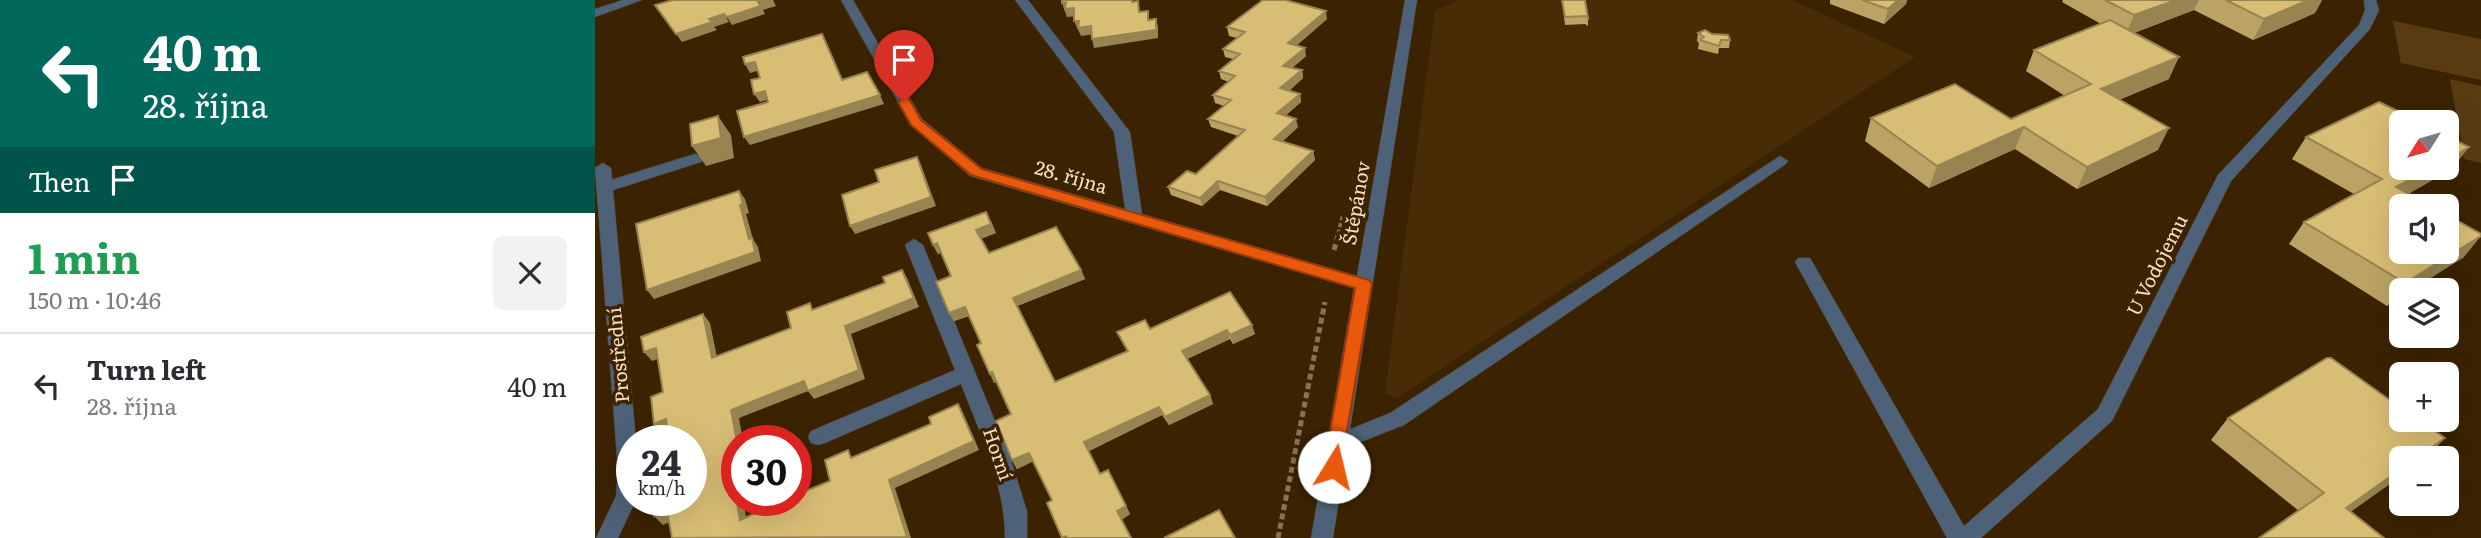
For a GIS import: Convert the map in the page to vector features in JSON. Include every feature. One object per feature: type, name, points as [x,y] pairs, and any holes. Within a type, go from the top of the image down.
[{"type":"street","points":[[595,13],[636,0]]},
{"type":"street","name":"28. října","points":[[847,0],[916,122],[977,172],[1363,284]]},
{"type":"street","points":[[1021,0],[1122,132],[1134,217]]},
{"type":"street","name":"U Vodojemu","points":[[1965,538],[2105,415],[2224,179],[2365,26],[2372,10],[2370,0]]},
{"type":"street","name":"Štěpánov","points":[[1322,538],[1363,284],[1415,1]]},
{"type":"street","name":"Prostřední","points":[[607,538],[627,496],[628,471],[603,178],[695,159]]},
{"type":"street","points":[[1338,443],[1397,419],[1780,161]]},
{"type":"street","name":"Horní","points":[[914,245],[1001,460],[1016,511],[1016,538]]},
{"type":"street","points":[[1804,262],[1959,538]]},
{"type":"street","points":[[818,437],[968,373]]},
{"type":"path","points":[[1278,538],[1327,292]]},
{"type":"shaded area","points":[[1459,0],[1792,0],[1915,57],[1397,398],[1385,393],[1435,11]]},
{"type":"shaded area","points":[[2393,21],[2481,39],[2481,80],[2401,63]]},
{"type":"shaded area","points":[[2450,79],[2481,86],[2481,163],[2464,159],[2459,110],[2455,110]]},
{"type":"building","points":[[673,0],[765,0],[758,2],[761,6],[727,17],[724,14],[709,19],[712,22],[676,34],[655,5]]},
{"type":"building","points":[[1062,0],[1138,1],[1139,12],[1148,11],[1148,20],[1156,19],[1156,30],[1092,39],[1091,26],[1078,28],[1079,21],[1074,21],[1074,8],[1065,9],[1066,2],[1062,3]]},
{"type":"building","points":[[1263,0],[1285,0],[1326,11],[1288,43],[1305,48],[1283,66],[1302,70],[1280,88],[1300,94],[1277,113],[1296,119],[1274,139],[1313,151],[1265,197],[1218,181],[1200,198],[1168,187],[1187,171],[1196,174],[1245,130],[1208,119],[1231,100],[1213,95],[1235,76],[1219,71],[1240,54],[1223,49],[1245,32],[1227,27]]},
{"type":"building","points":[[1562,0],[1585,0],[1588,18],[1565,17]]},
{"type":"building","points":[[1862,0],[1898,0],[1888,9]]},
{"type":"building","points":[[2105,0],[2176,0],[2134,15]]},
{"type":"building","points":[[2226,0],[2308,0],[2264,19]]},
{"type":"building","points":[[2110,20],[2179,57],[2101,89],[2169,128],[2087,167],[2024,127],[1937,166],[1871,118],[1955,84],[2011,119],[2091,84],[2034,50]]},
{"type":"building","points":[[1705,30],[1712,34],[1728,35],[1730,40],[1721,40],[1719,46],[1700,40],[1704,37],[1698,33]]},
{"type":"building","points":[[822,34],[842,80],[867,72],[880,95],[744,137],[737,111],[768,102],[765,91],[754,94],[751,80],[760,78],[755,62],[745,64],[743,57]]},
{"type":"building","points":[[2379,102],[2395,110],[2389,110],[2389,180],[2409,180],[2396,187],[2409,194],[2389,194],[2389,264],[2436,264],[2413,278],[2397,278],[2304,222],[2382,179],[2306,137]]},
{"type":"building","points":[[718,116],[721,138],[692,146],[690,124]]},
{"type":"building","points":[[2459,142],[2469,147],[2459,153]]},
{"type":"building","points":[[917,157],[931,197],[850,226],[842,195],[879,182],[875,170]]},
{"type":"building","points":[[739,191],[743,204],[740,205],[755,252],[647,290],[636,224]]},
{"type":"building","points":[[986,212],[991,224],[976,230],[989,253],[1056,227],[1081,270],[1013,298],[1055,382],[1128,351],[1117,332],[1145,320],[1150,329],[1230,292],[1252,325],[1230,335],[1227,330],[1182,351],[1210,395],[1165,417],[1159,407],[1084,442],[1100,474],[1108,470],[1126,506],[1117,511],[1131,538],[1062,538],[1047,503],[1052,500],[1029,453],[1012,460],[996,421],[1011,414],[977,345],[981,343],[965,307],[949,313],[936,282],[951,276],[937,243],[933,245],[928,233]]},
{"type":"building","points":[[2459,222],[2481,234],[2459,250]]},
{"type":"building","points":[[902,270],[914,298],[845,326],[859,370],[808,391],[804,381],[731,410],[734,425],[721,425],[721,516],[739,516],[740,520],[749,516],[812,516],[812,488],[830,481],[825,460],[848,450],[851,458],[931,424],[929,417],[958,404],[974,441],[889,480],[907,537],[672,538],[668,516],[707,516],[707,425],[667,425],[666,419],[654,424],[651,397],[663,392],[656,348],[644,352],[641,337],[703,314],[712,358],[791,328],[787,312],[810,303],[812,310],[885,283],[883,277]]},
{"type":"building","points":[[2331,358],[2389,399],[2389,432],[2436,432],[2445,438],[2433,446],[2389,446],[2389,478],[2346,508],[2384,538],[2259,538],[2324,493],[2228,418]]},
{"type":"building","points":[[1219,510],[1235,538],[1164,538]]},
{"type":"route","points":[[904,102],[916,122],[977,172],[1363,284],[1334,467]]}]
